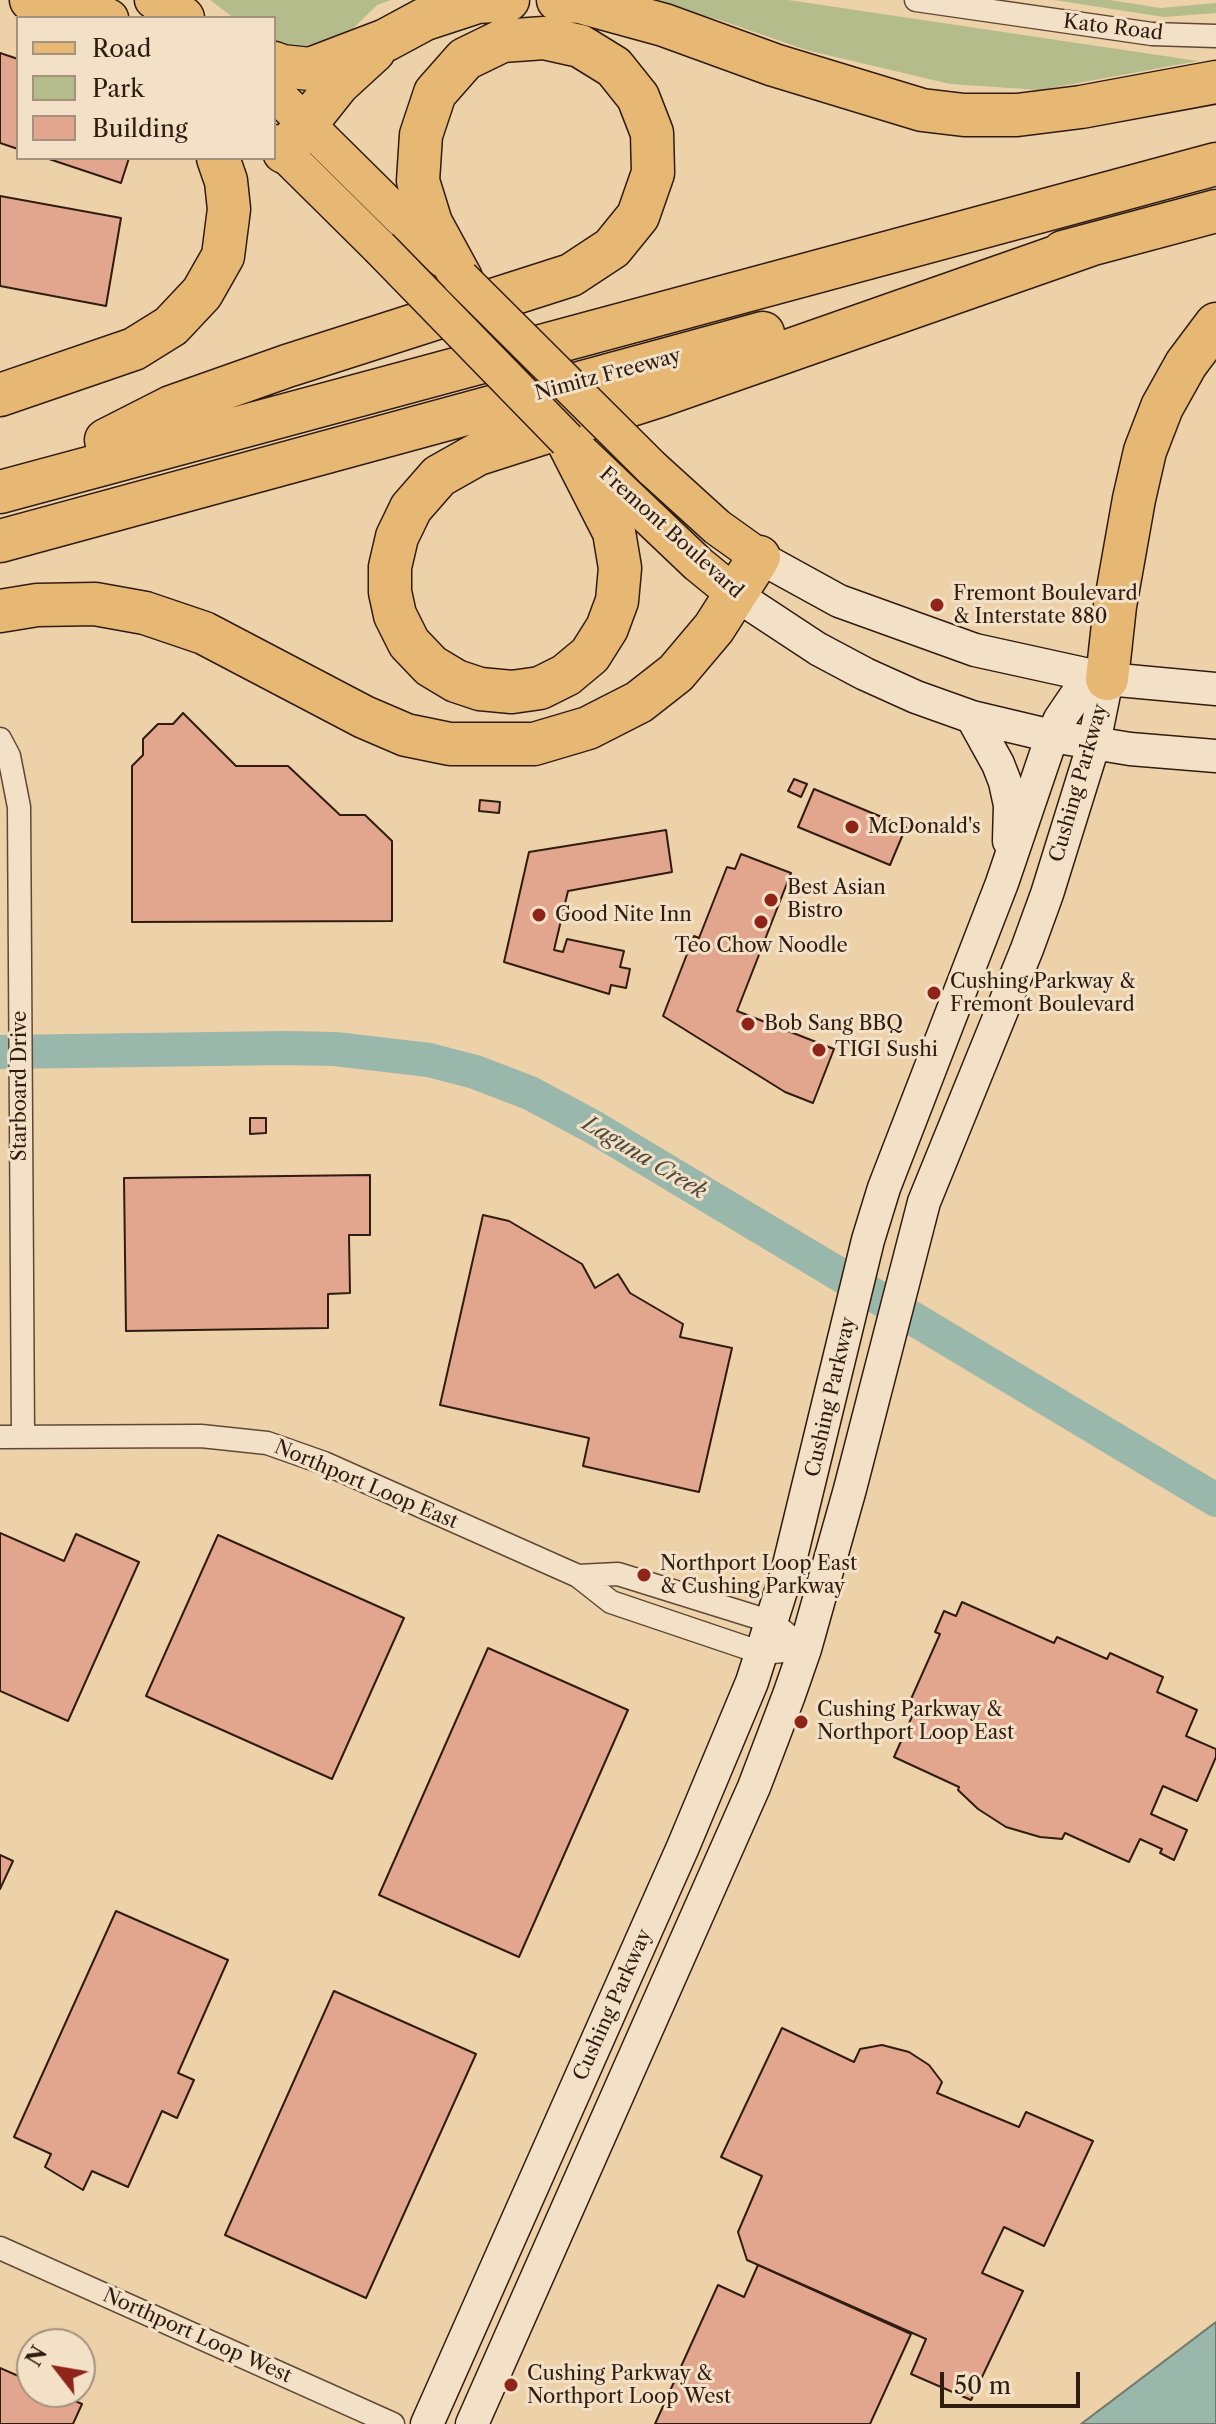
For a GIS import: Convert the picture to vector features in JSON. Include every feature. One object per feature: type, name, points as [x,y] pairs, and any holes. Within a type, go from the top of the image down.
[{"type":"highway","points":[[31,0],[53,16]]},
{"type":"highway","points":[[276,63],[310,69],[386,40],[425,19],[477,2],[508,0]]},
{"type":"highway","points":[[558,0],[580,2],[664,25],[774,65],[922,110],[964,115],[1017,115],[1081,107],[1216,82]]},
{"type":"highway","points":[[106,440],[171,407],[287,366],[571,275],[612,248],[638,216],[653,173],[652,133],[638,97],[614,67],[580,46],[544,38],[502,41],[465,59],[435,93],[421,135],[418,181],[421,225],[461,278]]},
{"type":"highway","points":[[289,140],[338,84],[386,40]]},
{"type":"highway","points":[[0,468],[1216,142]]},
{"type":"highway","points":[[0,395],[134,349],[171,326],[202,293],[223,256],[229,209],[226,181],[219,160]]},
{"type":"highway","points":[[0,492],[1216,164]]},
{"type":"highway","name":"Nimitz Freeway","points":[[0,541],[1216,211]]},
{"type":"highway","points":[[567,440],[614,499],[614,532],[620,568],[617,601],[607,628],[590,655],[566,675],[540,688],[512,692],[480,689],[456,681],[431,666],[409,643],[395,615],[390,592],[390,567],[397,537],[411,508],[439,476],[478,454],[690,386],[1090,245]]},
{"type":"highway","points":[[1107,679],[1115,606],[1145,451],[1162,407],[1216,324]]},
{"type":"highway","points":[[0,611],[37,605],[95,604],[145,613],[204,633],[364,717],[406,735],[450,744],[534,744],[588,728],[639,702],[676,673],[714,628],[759,557]]},
{"type":"main road","points":[[78,0],[106,16]]},
{"type":"main road","points":[[276,98],[289,140],[379,247],[567,440]]},
{"type":"main road","points":[[289,140],[421,225]]},
{"type":"main road","name":"Fremont Boulevard","points":[[461,278],[652,468],[717,527],[759,557],[839,601],[975,650],[1107,679],[1216,689]]},
{"type":"main road","name":"Fremont Boulevard","points":[[614,499],[736,595],[818,649],[916,697],[972,717],[1052,736],[1130,749],[1216,756]]},
{"type":"main road","name":"Cushing Parkway","points":[[427,2424],[716,1771],[762,1653],[804,1509],[868,1240],[885,1183],[1002,883],[1052,736],[1077,694],[1107,679]]},
{"type":"main road","name":"Cushing Parkway","points":[[472,2424],[760,1773],[805,1649],[928,1190],[1032,935],[1094,743],[1107,679]]},
{"type":"main road","points":[[972,717],[998,764],[1010,805],[1011,831],[1002,883]]},
{"type":"street","name":"Kato Road","points":[[916,0],[1152,34],[1216,36]]},
{"type":"street","name":"Starboard Drive","points":[[0,739],[9,756],[19,807],[20,1113],[11,1437]]},
{"type":"street","name":"Northport Loop East","points":[[11,1437],[210,1437],[267,1443],[324,1463],[578,1576],[611,1602],[762,1653],[805,1649]]},
{"type":"street","name":"Northport Loop East","points":[[578,1576],[618,1574],[772,1622],[805,1649]]},
{"type":"street","name":"Northport Loop West","points":[[0,2248],[393,2424]]},
{"type":"green space","points":[[210,0],[391,0],[377,5],[337,44],[311,54],[276,45],[276,16],[231,16]]},
{"type":"green space","points":[[645,0],[788,0],[1198,61],[1040,90],[950,84],[806,50],[720,20]]},
{"type":"green space","points":[[1054,0],[1110,0],[1160,8],[1216,3],[1216,13],[1164,17]]},
{"type":"shaded area","points":[[1216,2322],[1216,2424],[1081,2424]]},
{"type":"building","points":[[0,53],[16,58],[16,148],[0,143]]},
{"type":"building","points":[[52,160],[128,160],[121,183]]},
{"type":"building","points":[[0,196],[121,218],[106,306],[0,286]]},
{"type":"building","points":[[183,713],[236,766],[288,766],[340,815],[365,815],[392,841],[392,921],[132,922],[132,766],[143,755],[143,739],[158,724],[173,724]]},
{"type":"building","points":[[794,779],[807,784],[801,797],[788,791]]},
{"type":"building","name":"McDonald's","points":[[814,789],[906,827],[890,865],[798,827]]},
{"type":"building","points":[[480,800],[500,802],[499,813],[479,811]]},
{"type":"building","name":"Good Nite Inn","points":[[666,830],[672,872],[568,891],[554,950],[563,952],[567,939],[624,951],[620,967],[630,969],[626,988],[611,985],[609,994],[504,962],[529,852]]},
{"type":"building","points":[[741,854],[791,873],[737,1011],[834,1049],[813,1103],[785,1092],[663,1016],[694,936],[699,938],[727,867],[735,869]]},
{"type":"building","points":[[250,1118],[266,1118],[266,1133],[250,1134]]},
{"type":"building","points":[[370,1175],[370,1235],[349,1235],[350,1293],[328,1294],[328,1328],[126,1331],[124,1178]]},
{"type":"building","points":[[483,1215],[509,1221],[582,1264],[595,1288],[618,1274],[630,1293],[683,1324],[680,1337],[732,1348],[699,1492],[583,1466],[589,1438],[440,1405]]},
{"type":"building","points":[[0,1533],[64,1561],[76,1534],[139,1562],[68,1721],[0,1691]]},
{"type":"building","points":[[218,1535],[404,1618],[332,1779],[146,1696]]},
{"type":"building","points":[[962,1602],[1054,1643],[1057,1637],[1107,1659],[1110,1653],[1163,1677],[1157,1692],[1197,1710],[1186,1736],[1216,1749],[1216,1757],[1197,1801],[1163,1786],[1151,1814],[1187,1830],[1174,1860],[1160,1853],[1162,1849],[1140,1839],[1129,1862],[1065,1833],[1062,1839],[1040,1837],[1006,1827],[978,1809],[958,1790],[959,1787],[894,1757],[914,1712],[907,1708],[940,1634],[935,1632],[944,1611],[956,1616]]},
{"type":"building","points":[[488,1648],[628,1710],[519,1957],[379,1895]]},
{"type":"building","points":[[0,1855],[13,1861],[0,1889]]},
{"type":"building","points":[[116,1911],[228,1960],[178,2073],[194,2080],[177,2118],[162,2111],[128,2187],[92,2171],[83,2190],[45,2167],[51,2154],[14,2137]]},
{"type":"building","points":[[334,1991],[476,2054],[366,2298],[225,2235]]},
{"type":"building","points":[[782,2028],[854,2062],[860,2049],[882,2045],[909,2052],[929,2065],[942,2082],[937,2093],[1019,2127],[1026,2112],[1093,2141],[1044,2246],[1004,2227],[982,2273],[1023,2291],[971,2400],[911,2374],[926,2339],[747,2260],[738,2232],[762,2176],[721,2157]]},
{"type":"building","points":[[758,2265],[911,2334],[870,2424],[655,2424],[718,2285],[744,2297]]},
{"type":"building","points":[[0,2368],[16,2375],[16,2408],[80,2408],[73,2424],[0,2424]]},
{"type":"waterway","name":"Laguna Creek","points":[[0,1052],[335,1049],[429,1060],[475,1072],[530,1093],[595,1128],[1216,1500]]},
{"type":"place","name":"Fremont Boulevard & Interstate 880","points":[[937,605]]},
{"type":"place","name":"McDonald's","points":[[852,827]]},
{"type":"place","name":"Best Asian Bistro","points":[[771,900]]},
{"type":"place","name":"Good Nite Inn","points":[[539,915]]},
{"type":"place","name":"Teo Chow Noodle","points":[[761,922]]},
{"type":"place","name":"Cushing Parkway & Fremont Boulevard","points":[[934,993]]},
{"type":"place","name":"Bob Sang BBQ","points":[[748,1024]]},
{"type":"place","name":"TIGI Sushi","points":[[819,1050]]},
{"type":"place","name":"Northport Loop East & Cushing Parkway","points":[[644,1575]]},
{"type":"place","name":"Cushing Parkway & Northport Loop East","points":[[801,1722]]},
{"type":"place","name":"Cushing Parkway & Northport Loop West","points":[[511,2385]]}]
